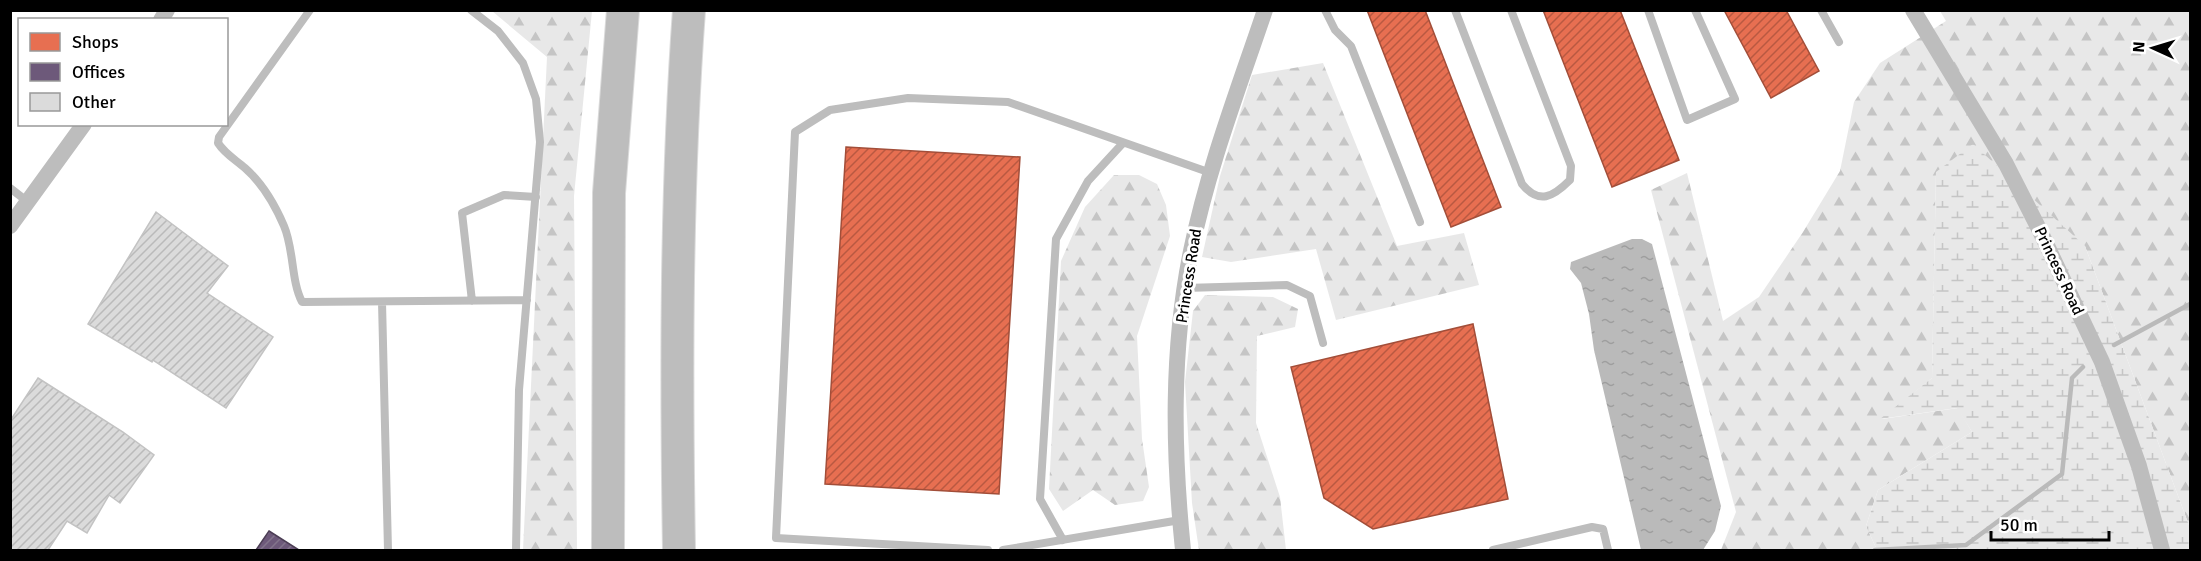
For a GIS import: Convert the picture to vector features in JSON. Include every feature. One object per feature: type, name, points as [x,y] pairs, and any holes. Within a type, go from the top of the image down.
[{"type":"highway","points":[[608,550],[609,194],[623,10]]},
{"type":"highway","points":[[679,550],[677,407],[680,193],[683,94],[690,10]]},
{"type":"street","name":"Princess Road","points":[[1184,550],[1175,442],[1176,378],[1185,288],[1210,173],[1265,10]]},
{"type":"street","name":"Princess Road","points":[[1913,10],[2006,164],[2041,232],[2102,362],[2139,466],[2162,550]]},
{"type":"street","points":[[12,220],[28,202],[83,126]]},
{"type":"lane","points":[[228,124],[310,10]]},
{"type":"lane","points":[[471,10],[498,32],[523,63],[536,99],[540,142],[519,390],[516,550]]},
{"type":"lane","points":[[1325,10],[1335,30],[1351,46],[1420,222]]},
{"type":"lane","points":[[1455,10],[1522,184],[1530,193],[1545,197],[1558,192],[1570,180],[1571,166],[1511,10]]},
{"type":"lane","points":[[1648,10],[1688,120],[1735,99],[1695,10]]},
{"type":"lane","points":[[1821,10],[1839,42]]},
{"type":"lane","points":[[988,550],[776,538],[795,132],[830,110],[908,98],[1008,102],[1210,173]]},
{"type":"lane","points":[[227,126],[219,137],[218,143],[269,195],[285,227],[294,259],[298,295],[302,302],[527,300]]},
{"type":"lane","points":[[1063,540],[1040,499],[1056,239],[1088,180],[1123,143]]},
{"type":"lane","points":[[10,188],[28,202]]},
{"type":"lane","points":[[472,301],[462,213],[504,195],[536,197]]},
{"type":"lane","points":[[1185,288],[1287,285],[1310,296],[1323,343]]},
{"type":"lane","points":[[382,302],[388,550]]},
{"type":"lane","points":[[1003,550],[1180,520]]},
{"type":"lane","points":[[1493,550],[1592,527],[1603,529],[1608,550]]},
{"type":"green space","points":[[492,11],[592,11],[574,196],[577,550],[523,550],[547,57]]},
{"type":"green space","points":[[1940,11],[2190,11],[2190,528],[2085,246],[1936,172],[1932,378],[1882,419],[1958,408],[1972,432],[1878,490],[1866,526],[1877,550],[1721,550],[1736,512],[1651,190],[1687,173],[1723,321],[1759,297],[1803,232],[1840,171],[1854,102],[1880,63],[1946,21]]},
{"type":"green space","points":[[1323,63],[1397,246],[1464,233],[1479,285],[1336,320],[1316,249],[1231,262],[1202,257],[1220,176],[1252,75]]},
{"type":"green space","points":[[1973,144],[2085,246],[2190,528],[2190,550],[1877,550],[1866,526],[1878,490],[1972,432],[1957,408],[1880,419],[1932,378],[1936,172]]},
{"type":"green space","points":[[1114,175],[1139,175],[1157,184],[1166,205],[1170,236],[1137,336],[1142,439],[1149,487],[1143,501],[1115,505],[1093,490],[1063,511],[1049,489],[1061,261],[1085,207]]},
{"type":"green space","points":[[1205,295],[1273,297],[1298,309],[1295,327],[1257,336],[1256,423],[1280,497],[1286,550],[1199,550],[1192,503],[1185,382],[1193,311]]},
{"type":"water","points":[[1632,239],[1642,239],[1652,244],[1721,506],[1715,531],[1703,550],[1641,550],[1594,350],[1589,314],[1581,283],[1570,269],[1571,262]]},
{"type":"building: Shops","points":[[1367,10],[1425,10],[1501,207],[1451,227]]},
{"type":"building: Shops","points":[[1543,10],[1620,10],[1679,160],[1612,187]]},
{"type":"building: Shops","points":[[1724,10],[1786,10],[1819,71],[1771,98]]},
{"type":"building: Shops","points":[[846,147],[1020,157],[999,494],[825,484]]},
{"type":"building: Shops","points":[[1473,324],[1508,499],[1373,529],[1324,498],[1291,367]]},
{"type":"building: Offices","points":[[269,531],[299,550],[256,550]]},
{"type":"building: Other","points":[[156,212],[228,266],[207,293],[273,337],[226,408],[153,360],[152,362],[88,324]]},
{"type":"building: Other","points":[[38,378],[123,432],[154,455],[120,503],[109,495],[87,533],[67,521],[48,550],[10,550],[10,421]]},
{"type":"waterway","points":[[2114,345],[2190,304]]},
{"type":"waterway","points":[[1875,550],[1966,545],[2062,474],[2072,378],[2083,367]]}]
